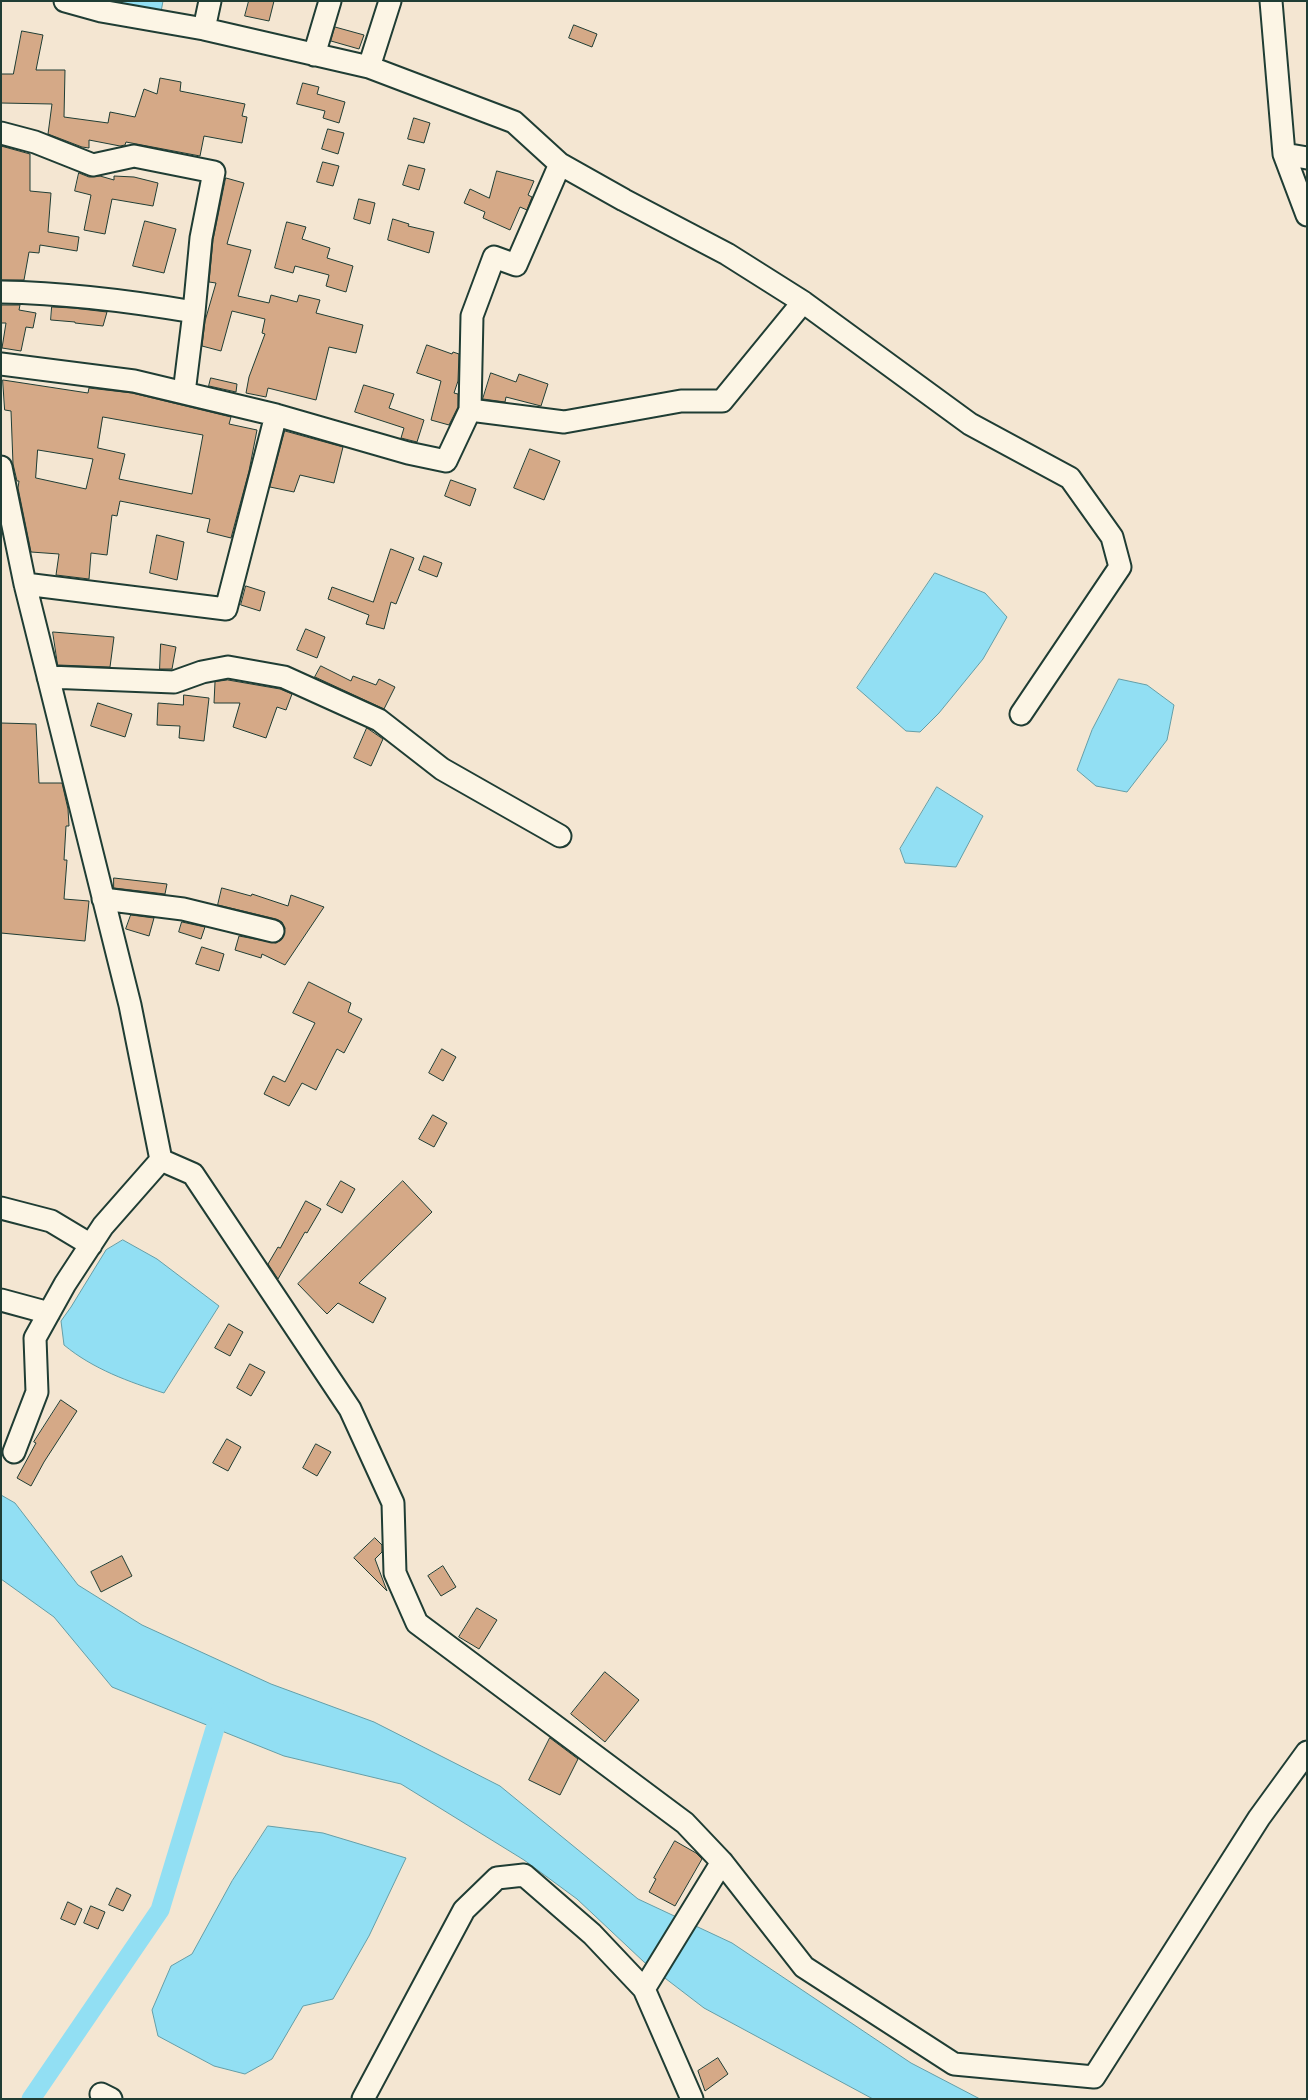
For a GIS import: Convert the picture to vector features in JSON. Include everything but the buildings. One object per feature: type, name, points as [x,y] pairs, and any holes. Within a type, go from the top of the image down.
[{"type":"street","points":[[65,1],[101,11],[204,29],[369,67],[514,122],[560,164],[727,254],[803,302],[970,424],[1070,478],[1112,536],[1120,567],[1021,714]]},
{"type":"street","points":[[204,29],[210,1]]},
{"type":"street","points":[[314,55],[330,1]]},
{"type":"street","points":[[369,67],[390,1]]},
{"type":"street","points":[[1271,1],[1284,154],[1307,216]]},
{"type":"street","points":[[1,133],[35,142],[93,165],[134,156],[214,172],[201,238],[184,393]]},
{"type":"street","points":[[1284,154],[1307,158]]},
{"type":"street","points":[[1,364],[134,381],[276,415],[408,453],[446,461],[470,410],[472,316],[494,257],[516,264],[560,164]]},
{"type":"street","points":[[1,292],[44,293],[130,301],[194,312]]},
{"type":"street","points":[[470,410],[564,422],[681,401],[722,401],[803,302]]},
{"type":"street","points":[[25,584],[226,609],[276,415]]},
{"type":"street","points":[[1,467],[8,533],[25,584],[130,1005],[161,1160]]},
{"type":"street","points":[[48,677],[174,682],[202,672],[228,667],[284,677],[379,720],[442,769],[560,836]]},
{"type":"street","points":[[103,899],[183,910],[273,931]]},
{"type":"street","points":[[14,1452],[37,1392],[35,1338],[102,1226],[161,1160]]},
{"type":"street","points":[[161,1160],[193,1174],[350,1410],[393,1503],[395,1573],[417,1622],[685,1823],[722,1862],[804,1967],[954,2064],[1094,2077],[1259,1818],[1307,1752]]},
{"type":"street","points":[[1,1208],[50,1221],[91,1245]]},
{"type":"street","points":[[1,1300],[49,1313]]},
{"type":"street","points":[[649,1980],[722,1862]]},
{"type":"street","points":[[363,2099],[464,1910],[497,1878],[524,1875],[649,1980],[692,2099]]},
{"type":"water","points":[[108,1],[163,1],[161,12]]},
{"type":"water","points":[[935,573],[985,593],[1007,617],[983,659],[939,713],[920,732],[906,731],[857,688]]},
{"type":"water","points":[[1119,679],[1147,685],[1174,705],[1167,740],[1127,792],[1096,786],[1077,770],[1092,730]]},
{"type":"water","points":[[937,787],[983,816],[956,867],[905,863],[900,849]]},
{"type":"water","points":[[123,1240],[157,1259],[219,1306],[164,1393],[99,1368],[64,1345],[61,1321],[106,1250]]},
{"type":"water","points":[[1,1495],[15,1503],[78,1585],[142,1625],[271,1684],[374,1722],[500,1786],[638,1899],[732,1943],[911,2063],[980,2099],[873,2099],[704,2008],[644,1962],[577,1899],[524,1860],[401,1784],[284,1756],[112,1687],[54,1617],[1,1579]]},
{"type":"water","points":[[268,1826],[323,1833],[406,1858],[369,1936],[333,1999],[303,2006],[272,2059],[245,2074],[214,2066],[158,2036],[152,2010],[171,1966],[192,1954],[232,1881]]},
{"type":"waterway","points":[[31,2099],[160,1910],[220,1712]]}]
